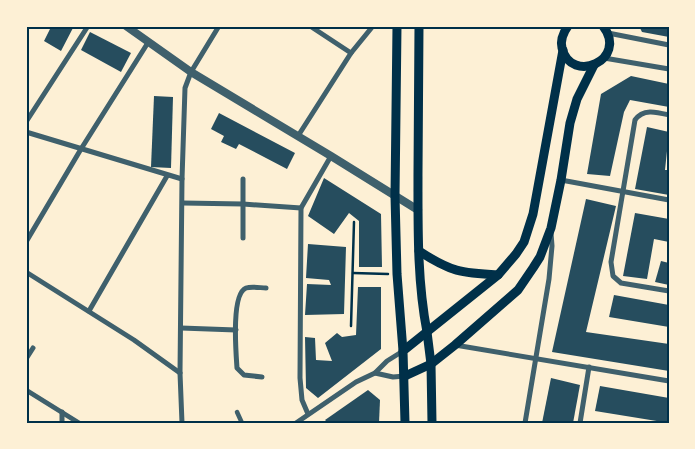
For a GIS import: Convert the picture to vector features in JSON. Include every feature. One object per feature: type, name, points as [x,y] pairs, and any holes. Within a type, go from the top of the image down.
[{"type":"main road","points":[[397,26],[395,196],[397,274],[405,376],[405,423]]},
{"type":"main road","points":[[419,26],[419,251],[421,293],[431,364],[432,423]]},
{"type":"main road","points":[[403,351],[498,275],[524,242],[533,214],[563,50],[562,38],[567,27]]},
{"type":"main road","points":[[563,50],[569,60],[575,64],[583,67],[594,65],[604,58],[610,46],[606,30]]},
{"type":"main road","points":[[405,376],[431,364],[518,290],[540,257],[551,228],[570,123],[577,99],[594,65]]},
{"type":"main road","points":[[419,251],[438,264],[452,270],[498,275]]},
{"type":"street","points":[[26,122],[88,26]]},
{"type":"street","points":[[126,26],[191,72],[418,210]]},
{"type":"street","points":[[182,423],[180,328],[185,88],[191,72],[219,26]]},
{"type":"street","points":[[310,26],[351,53]]},
{"type":"street","points":[[298,136],[351,53],[373,26]]},
{"type":"street","points":[[606,30],[669,45]]},
{"type":"street","points":[[26,242],[148,41]]},
{"type":"street","points":[[604,58],[669,69]]},
{"type":"street","points":[[669,115],[646,112],[637,116],[635,120],[611,262],[613,276],[622,283],[669,291]]},
{"type":"street","points":[[26,132],[182,179]]},
{"type":"street","points":[[308,414],[302,400],[300,378],[301,208],[331,156]]},
{"type":"street","points":[[89,311],[167,176]]},
{"type":"street","points":[[243,179],[243,238]]},
{"type":"street","points":[[561,180],[669,200]]},
{"type":"street","points":[[183,203],[243,204],[301,208]]},
{"type":"street","points":[[526,423],[549,279],[552,246],[551,228]]},
{"type":"street","points":[[26,272],[89,311],[180,373]]},
{"type":"street","points":[[262,377],[244,375],[237,368],[236,330],[238,299],[242,291],[247,287],[266,288]]},
{"type":"street","points":[[180,328],[236,330]]},
{"type":"street","points":[[455,345],[669,380]]},
{"type":"street","points":[[26,359],[33,348]]},
{"type":"street","points":[[296,423],[356,382],[375,373],[387,361],[403,351]]},
{"type":"street","points":[[580,423],[589,367]]},
{"type":"street","points":[[375,373],[393,377],[405,376]]},
{"type":"street","points":[[26,390],[79,423]]},
{"type":"street","points":[[62,412],[62,423]]},
{"type":"street","points":[[237,412],[242,423]]},
{"type":"path","points":[[351,326],[354,222]]},
{"type":"path","points":[[352,273],[397,274]]},
{"type":"building","points":[[45,26],[74,26],[61,51],[44,41],[50,29]]},
{"type":"building","points":[[639,26],[669,26],[669,37],[642,32]]},
{"type":"building","points":[[90,32],[131,53],[121,72],[81,50]]},
{"type":"building","points":[[631,76],[669,84],[669,107],[630,100],[624,112],[610,176],[587,174],[601,94]]},
{"type":"building","points":[[154,96],[173,97],[171,168],[151,167]]},
{"type":"building","points":[[219,113],[295,153],[287,169],[239,144],[236,149],[221,142],[224,136],[211,129]]},
{"type":"building","points":[[647,127],[669,132],[665,170],[669,170],[669,195],[635,189]]},
{"type":"building","points":[[324,178],[381,214],[382,267],[359,267],[359,221],[349,213],[334,234],[308,216]]},
{"type":"building","points":[[586,199],[616,206],[586,332],[669,344],[669,371],[552,352]]},
{"type":"building","points":[[635,213],[669,219],[669,242],[654,239],[647,279],[623,276]]},
{"type":"building","points":[[308,244],[346,247],[344,314],[305,315],[307,284],[331,285],[329,280],[306,278]]},
{"type":"building","points":[[661,261],[669,263],[669,285],[655,282]]},
{"type":"building","points":[[358,287],[381,287],[381,349],[318,398],[306,388],[305,337],[315,338],[316,360],[332,361],[325,343],[337,333],[342,337],[356,335]]},
{"type":"building","points":[[614,295],[669,305],[669,327],[609,317]]},
{"type":"building","points":[[551,378],[580,385],[573,423],[542,423]]},
{"type":"building","points":[[600,386],[669,398],[669,423],[595,411]]},
{"type":"building","points":[[368,390],[380,400],[379,423],[328,423],[325,420]]}]
